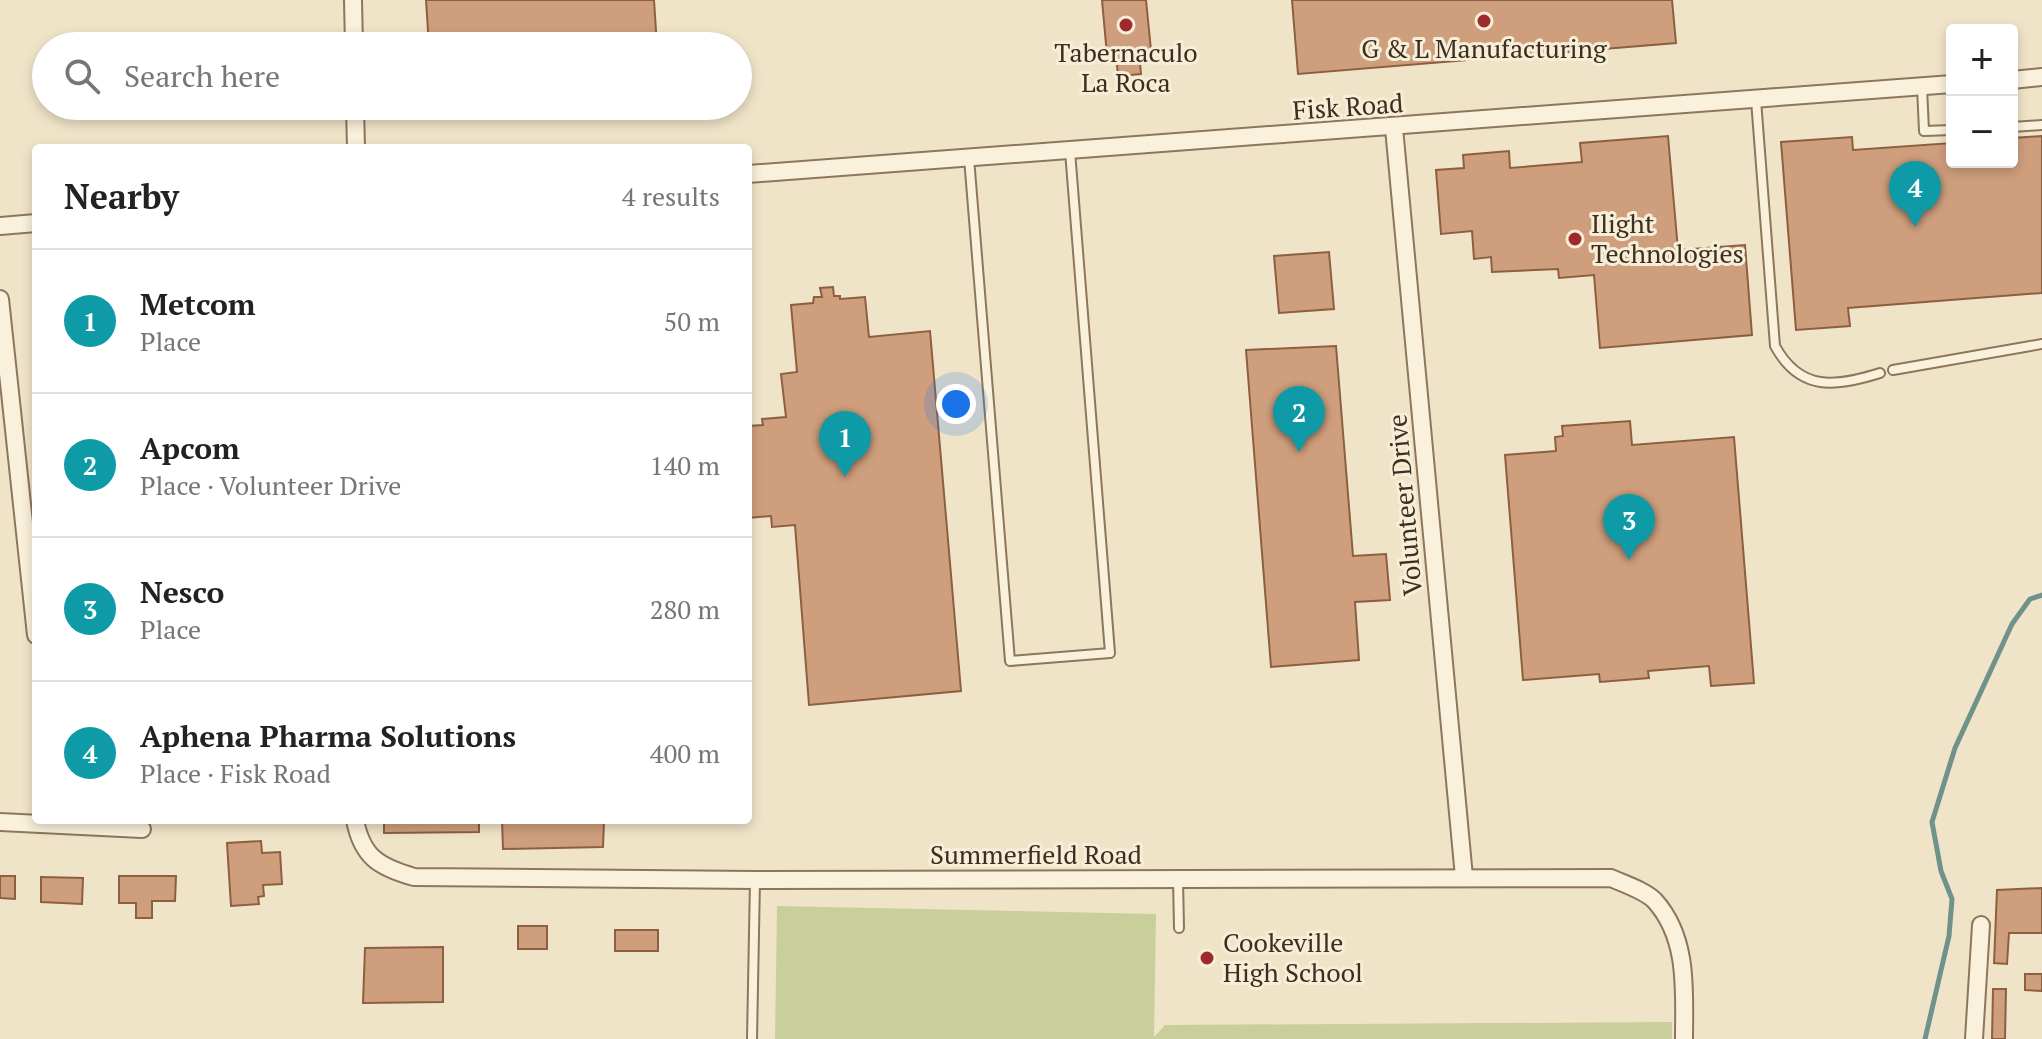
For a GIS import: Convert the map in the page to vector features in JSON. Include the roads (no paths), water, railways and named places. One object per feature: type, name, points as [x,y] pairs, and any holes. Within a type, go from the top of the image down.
[{"type":"street","points":[[353,0],[354,32]]},
{"type":"street","points":[[2018,79],[2042,77]]},
{"type":"street","name":"Fisk Road","points":[[752,174],[1946,85]]},
{"type":"street","points":[[355,120],[356,144]]},
{"type":"street","name":"Volunteer Drive","points":[[1394,128],[1464,877]]},
{"type":"street","points":[[0,226],[32,223]]},
{"type":"street","points":[[0,299],[32,598]]},
{"type":"street","points":[[0,822],[32,822]]},
{"type":"street","points":[[81,824],[142,829]]},
{"type":"street","name":"Summerfield Road","points":[[356,824],[358,838],[369,856],[389,870],[414,877],[755,880],[1611,878],[1654,899],[1671,925],[1684,966],[1684,1039]]},
{"type":"street","points":[[1974,1039],[1981,925]]},
{"type":"lane","points":[[1922,87],[1924,131],[1946,130]]},
{"type":"lane","points":[[1756,100],[1775,346],[1784,362],[1802,378],[1843,384],[1880,373]]},
{"type":"lane","points":[[2018,127],[2042,125]]},
{"type":"lane","points":[[969,158],[1010,661],[1110,653],[1070,151]]},
{"type":"lane","points":[[1893,370],[2042,344]]},
{"type":"lane","points":[[1178,879],[1179,928]]},
{"type":"lane","points":[[752,1039],[755,880]]},
{"type":"waterway","points":[[1925,1039],[1949,936],[1952,899],[1941,871],[1932,822],[1955,748],[2012,624],[2030,599],[2042,595]]},
{"type":"place","name":"G & L Manufacturing","points":[[1484,21]]},
{"type":"place","name":"Tabernaculo La Roca","points":[[1126,25]]},
{"type":"place","name":"Aphena Pharma Solutions","points":[[1915,227]]},
{"type":"place","name":"Ilight Technologies","points":[[1575,239]]},
{"type":"place","name":"Apcom","points":[[1299,452]]},
{"type":"place","name":"Metcom","points":[[845,477]]},
{"type":"place","name":"Nesco","points":[[1629,560]]},
{"type":"place","name":"Cookeville High School","points":[[1207,958]]}]
